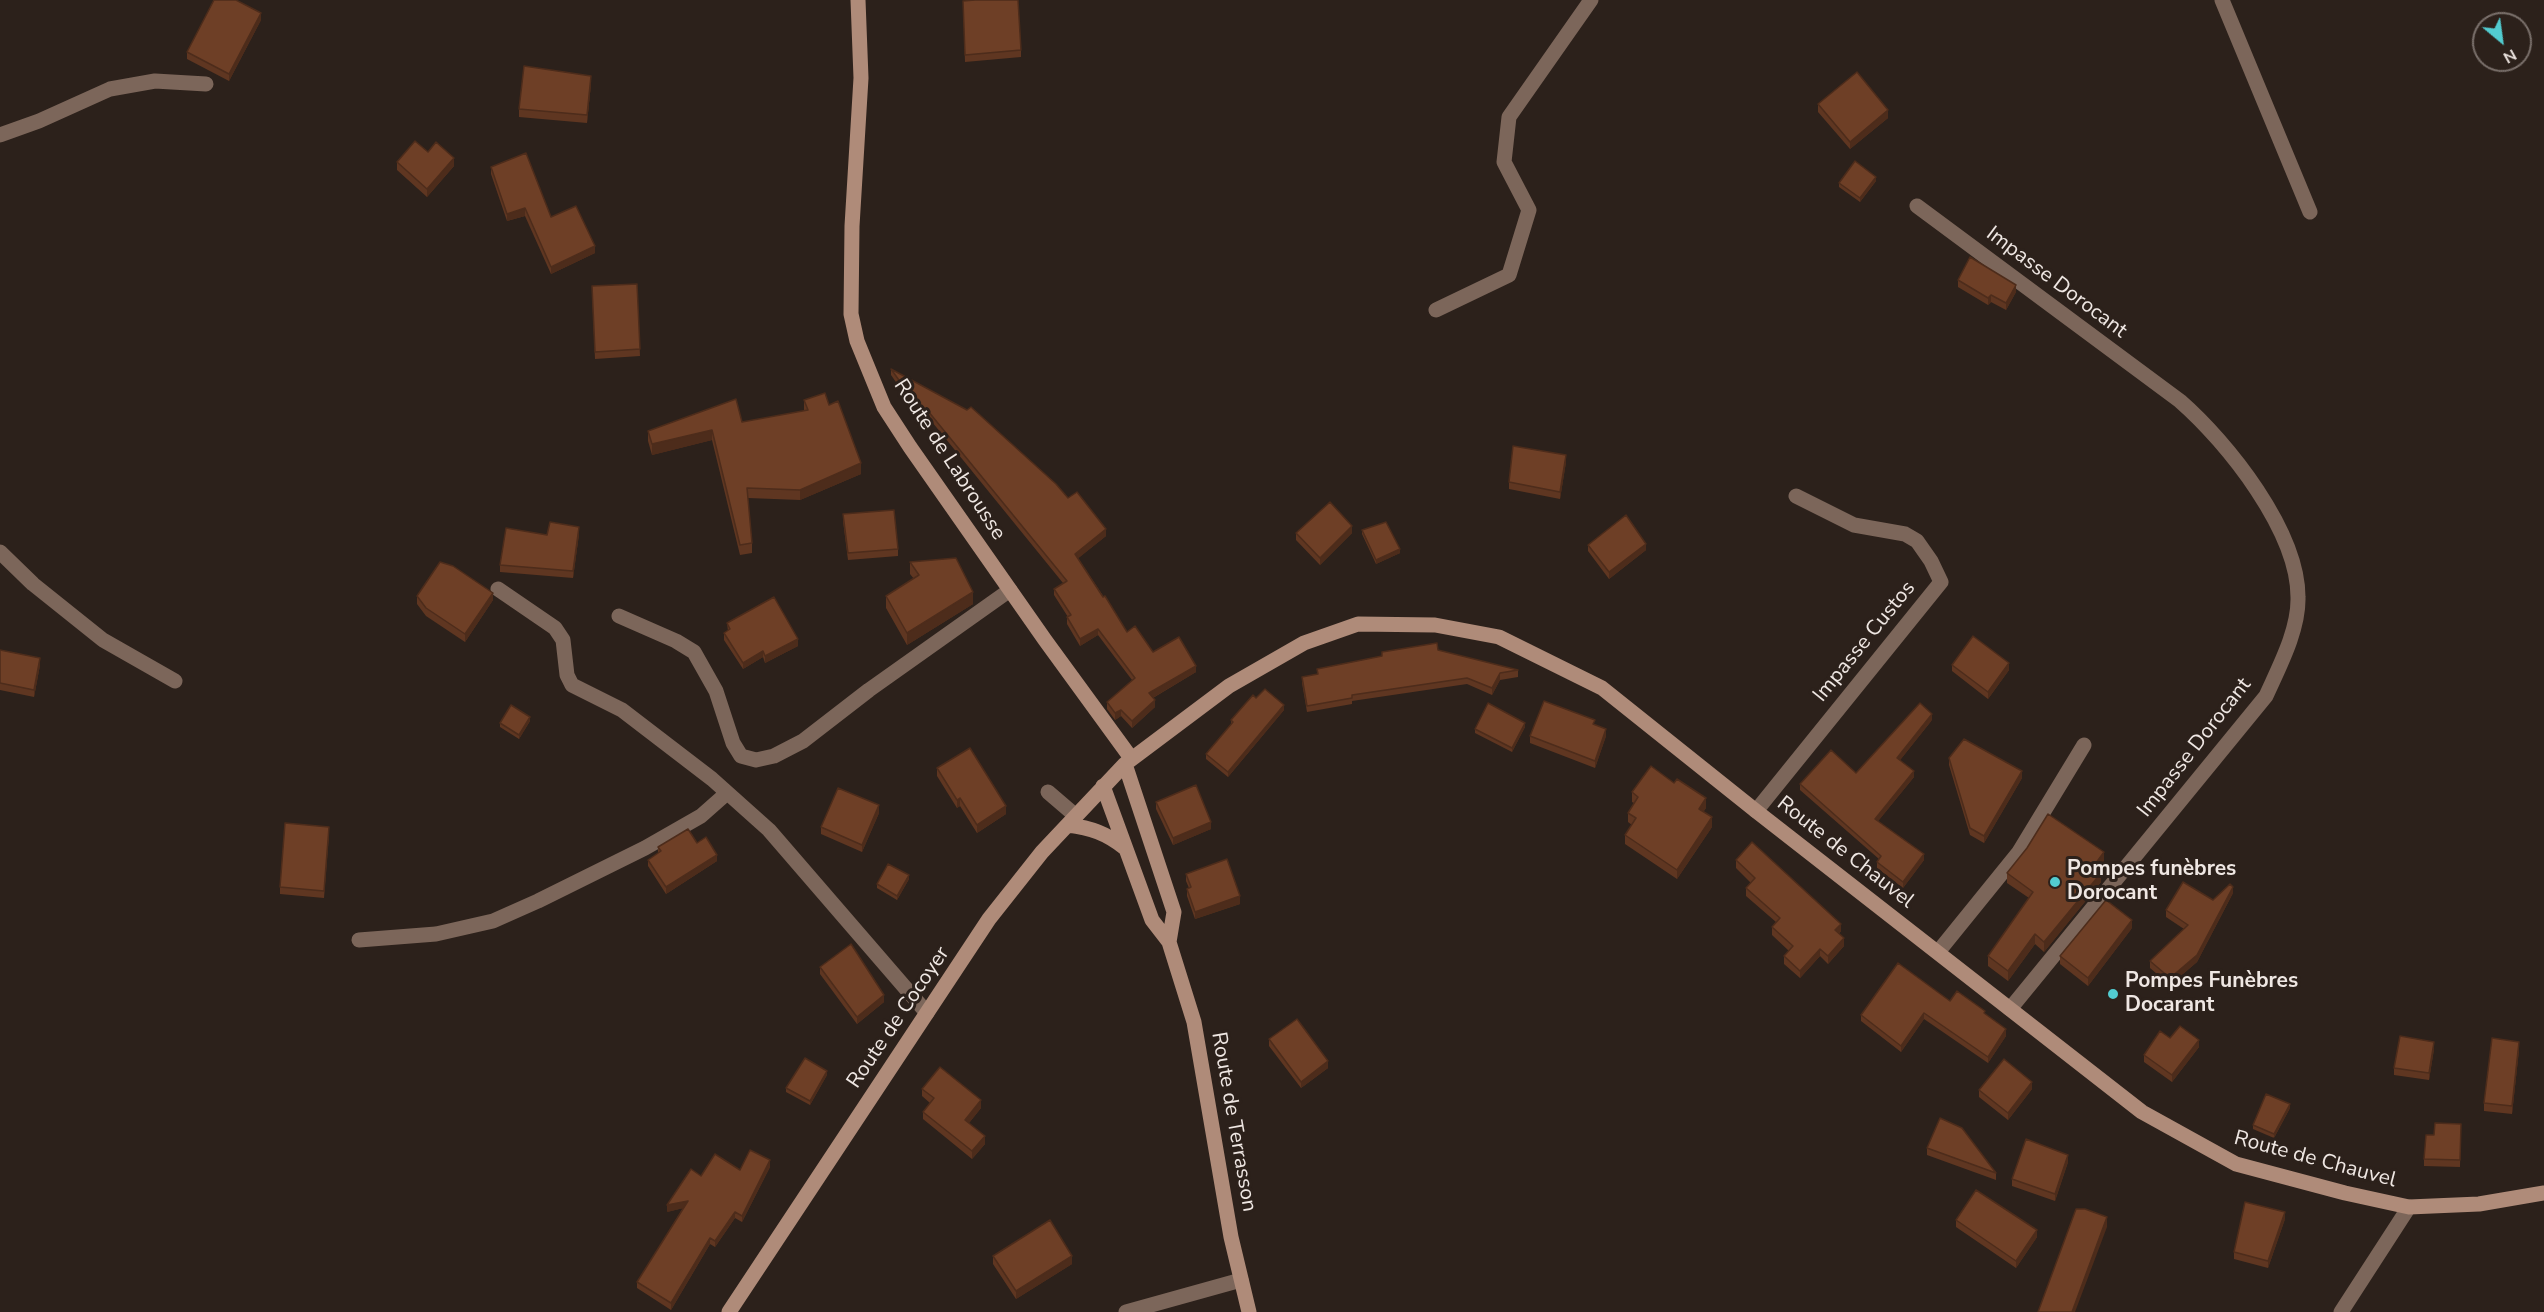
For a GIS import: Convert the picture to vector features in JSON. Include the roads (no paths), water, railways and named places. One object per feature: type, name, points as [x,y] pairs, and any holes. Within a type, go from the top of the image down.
[{"type":"main road","name":"Route de Labrousse","points":[[858,0],[861,78],[852,226],[851,303],[857,341],[884,407],[1128,761]]},
{"type":"main road","name":"Route de Chauvel","points":[[1128,761],[1229,686],[1304,643],[1358,624],[1435,625],[1499,637],[1602,688],[2142,1112],[2236,1164],[2345,1193],[2409,1207],[2479,1204],[2544,1193]]},
{"type":"main road","name":"Route de Cocoyer","points":[[729,1312],[989,919],[1042,852],[1128,761]]},
{"type":"main road","name":"Route de Terrasson","points":[[1128,761],[1174,912],[1168,942]]},
{"type":"main road","name":"Route de Terrasson","points":[[1103,786],[1152,920],[1168,942],[1194,1022],[1231,1237],[1249,1312]]},
{"type":"main road","points":[[1072,820],[1108,834],[1126,848]]},
{"type":"street","points":[[1436,310],[1509,275],[1529,210],[1504,162],[1509,117],[1591,0]]},
{"type":"street","points":[[2222,0],[2310,212]]},
{"type":"street","points":[[0,135],[39,121],[111,89],[155,81],[206,84]]},
{"type":"street","name":"Impasse Dorocant","points":[[1917,206],[2180,401],[2205,423],[2269,508],[2295,562],[2298,598],[2291,636],[2266,696],[2010,1009]]},
{"type":"street","name":"Impasse Custos","points":[[1756,811],[1941,582],[1931,561],[1917,541],[1905,534],[1854,525],[1796,496]]},
{"type":"street","points":[[0,552],[33,584],[104,640],[175,681]]},
{"type":"street","points":[[498,589],[555,628],[563,640],[567,675],[572,685],[622,710],[727,792],[769,830],[927,1013]]},
{"type":"street","points":[[618,616],[676,641],[694,652],[716,691],[733,743],[741,756],[756,760],[774,756],[803,741],[869,690],[1010,590]]},
{"type":"street","points":[[1938,952],[2019,852],[2084,746]]},
{"type":"street","points":[[359,940],[436,934],[493,921],[645,848],[700,816],[727,792]]},
{"type":"street","points":[[1048,792],[1072,820]]},
{"type":"street","points":[[2341,1312],[2409,1207]]},
{"type":"street","points":[[1126,1312],[1241,1280]]},
{"type":"place","name":"Pompes funèbres Dorocant","points":[[2055,882]]},
{"type":"place","name":"Pompes Funèbres Docarant","points":[[2113,994]]}]
